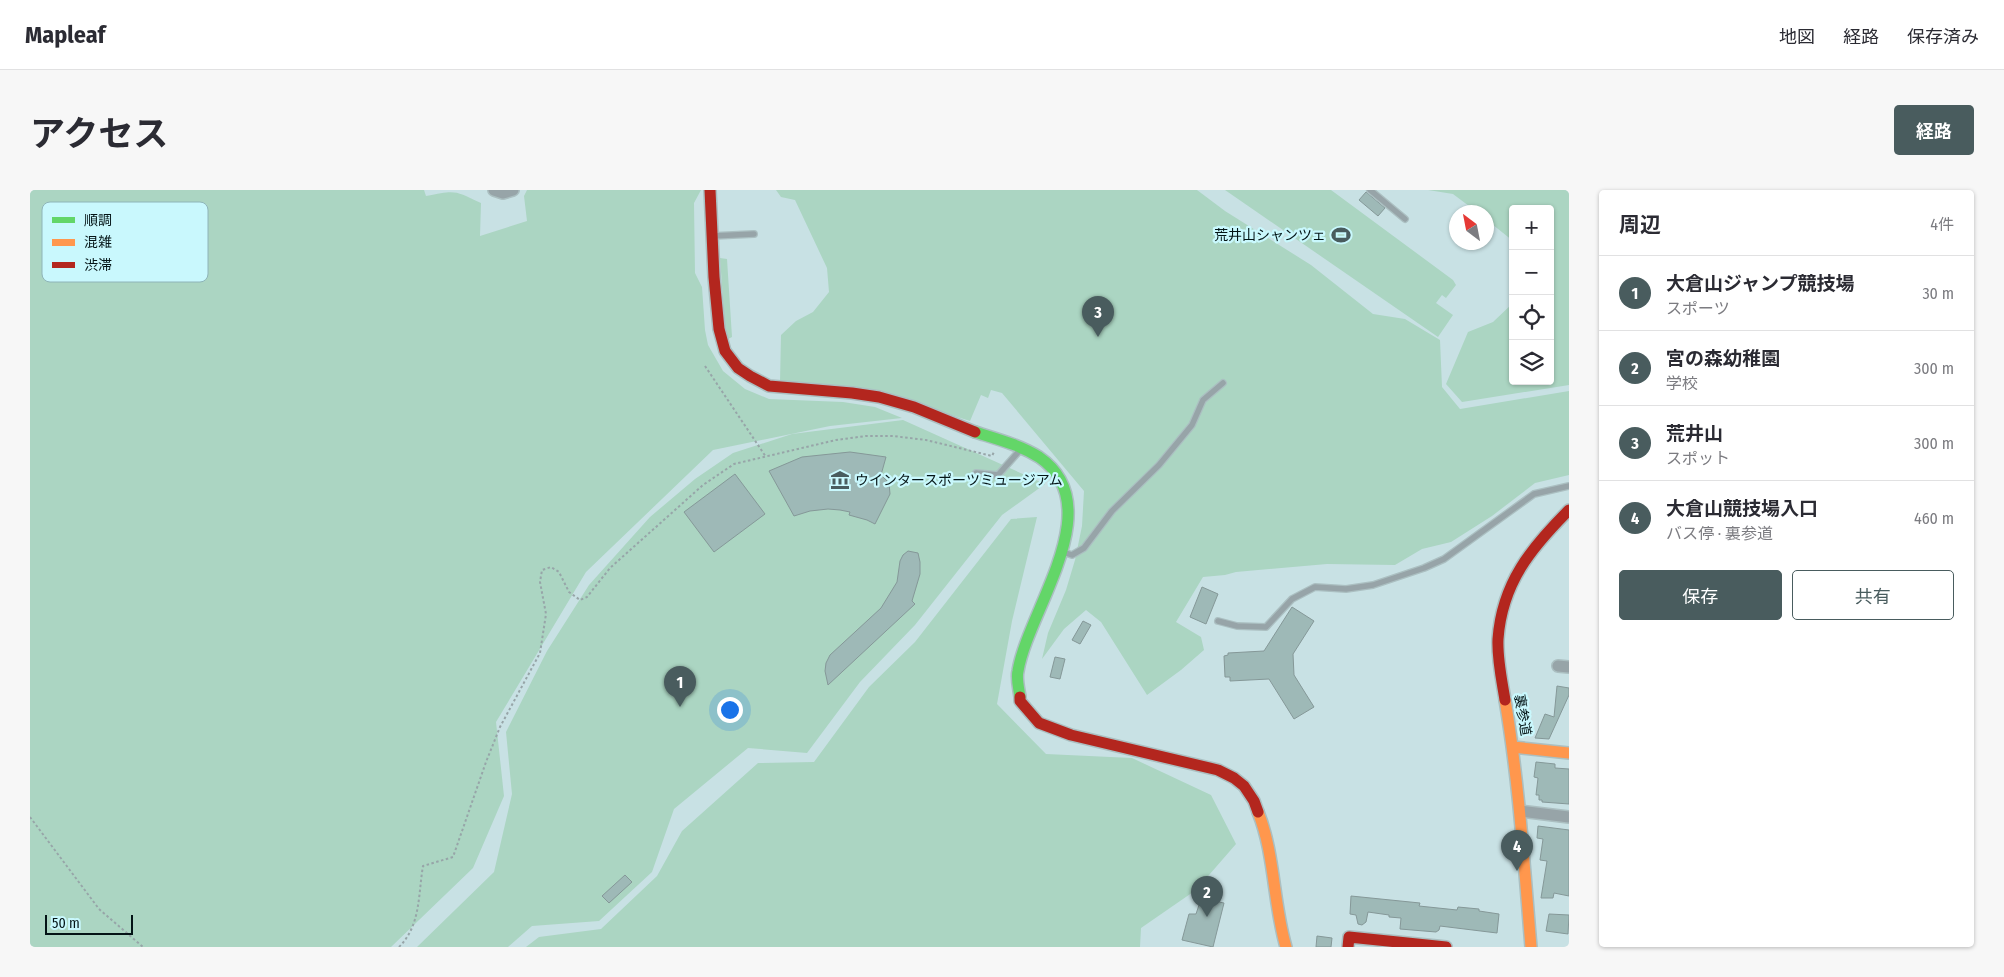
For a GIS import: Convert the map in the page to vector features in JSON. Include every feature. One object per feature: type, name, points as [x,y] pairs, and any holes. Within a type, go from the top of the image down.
[{"type":"street","points":[[494,190],[503,193],[514,190]]},
{"type":"street","points":[[710,190],[714,284],[720,337],[724,351],[733,362],[756,381],[769,386],[878,396],[928,412],[1022,448],[1047,463],[1056,473],[1066,489],[1070,526],[1063,552],[1027,637],[1018,664],[1016,678],[1022,704],[1030,715],[1040,723],[1054,729],[1071,735],[1200,764],[1216,769],[1243,785],[1258,807],[1264,830],[1275,910],[1286,947]]},
{"type":"street","name":"裏参道","points":[[1531,947],[1520,811],[1498,640],[1502,612],[1511,585],[1524,560],[1544,534],[1569,510]]},
{"type":"street","points":[[1513,747],[1569,753]]},
{"type":"street","points":[[1520,811],[1569,817]]},
{"type":"street","points":[[1348,947],[1349,937],[1446,947]]},
{"type":"lane","points":[[1370,190],[1405,219]]},
{"type":"lane","points":[[712,236],[754,234]]},
{"type":"lane","points":[[1063,552],[1072,554],[1084,548],[1112,511],[1159,465],[1192,425],[1203,400],[1223,383]]},
{"type":"lane","points":[[976,473],[998,475],[1022,448]]},
{"type":"lane","points":[[1218,621],[1238,626],[1266,627],[1292,600],[1315,587],[1346,589],[1373,585],[1424,568],[1444,559],[1534,494],[1569,486]]},
{"type":"path","points":[[705,366],[766,457]]},
{"type":"path","points":[[399,947],[406,940],[415,923],[424,866],[453,857],[500,727],[540,653],[546,614],[540,582],[542,570],[551,567],[559,572],[569,592],[580,600],[587,597],[610,568],[703,484],[734,464],[836,440],[866,436],[893,436],[926,440],[992,456],[1001,439]]},
{"type":"path","points":[[30,817],[99,909],[143,947]]},
{"type":"green space","points":[[30,190],[424,190],[426,196],[455,192],[481,203],[480,236],[527,221],[524,196],[527,190],[701,190],[694,203],[695,273],[702,287],[708,345],[723,371],[745,389],[769,399],[843,402],[875,407],[902,418],[830,426],[713,450],[586,572],[496,722],[504,796],[473,868],[391,947],[30,947]]},
{"type":"green space","points":[[776,190],[1197,190],[1225,211],[1311,265],[1373,314],[1405,319],[1440,340],[1442,387],[1460,409],[1569,391],[1569,475],[1535,483],[1492,516],[1451,542],[1422,549],[1395,565],[1327,564],[1236,572],[1203,577],[1176,622],[1201,637],[1204,650],[1147,695],[1101,622],[1086,610],[1064,629],[1042,659],[1048,633],[1066,590],[1075,560],[1082,526],[1084,491],[1002,393],[991,390],[988,398],[981,395],[970,421],[882,393],[780,382],[781,335],[796,321],[813,312],[829,292],[827,268],[795,200],[781,197]]},
{"type":"green space","name":"荒井山シャンツェ","points":[[1225,190],[1331,190],[1453,280],[1456,285],[1446,298],[1442,295],[1436,303],[1453,315],[1438,337]]},
{"type":"green space","points":[[1428,190],[1569,190],[1569,385],[1462,402],[1446,384],[1468,332],[1493,322],[1509,307],[1509,385],[1554,385],[1554,205],[1509,205],[1509,238],[1494,226],[1494,205],[1468,205],[1453,194]]},
{"type":"green space","points":[[720,258],[727,259],[732,337],[726,340]]},
{"type":"green space","points":[[903,420],[1045,484],[1002,515],[915,625],[860,682],[807,753],[748,748],[674,809],[652,872],[599,921],[532,926],[508,947],[417,947],[494,872],[512,794],[506,732],[547,651],[589,585],[650,517],[695,479],[733,453],[792,434]]},
{"type":"green space","points":[[1037,517],[1012,621],[997,704],[1046,754],[1132,758],[1211,795],[1236,844],[1196,890],[1141,928],[1140,947],[526,947],[539,937],[601,929],[657,876],[682,831],[758,763],[814,762],[869,687],[915,642],[1011,519]]},
{"type":"building","points":[[1366,192],[1385,208],[1378,216],[1359,200]]},
{"type":"building","points":[[850,452],[886,457],[881,475],[889,483],[890,494],[875,524],[849,515],[850,512],[840,510],[810,511],[794,516],[769,471],[802,457]]},
{"type":"building","points":[[735,474],[765,514],[714,552],[684,512]]},
{"type":"building","points":[[908,551],[918,553],[920,562],[920,574],[912,601],[915,604],[828,685],[825,671],[830,655],[881,608],[897,582],[900,561]]},
{"type":"building","points":[[1202,587],[1218,594],[1206,624],[1190,617]]},
{"type":"building","points":[[1292,607],[1314,621],[1293,654],[1294,675],[1314,707],[1294,719],[1269,679],[1230,681],[1230,677],[1225,677],[1224,656],[1228,655],[1228,653],[1264,651]]},
{"type":"building","points":[[1083,621],[1091,625],[1080,644],[1072,640]]},
{"type":"building","points":[[1055,657],[1065,659],[1060,679],[1050,677]]},
{"type":"building","points":[[1557,686],[1569,688],[1569,695],[1549,739],[1535,738],[1545,714],[1554,717]]},
{"type":"building","points":[[1536,762],[1555,764],[1555,768],[1569,769],[1569,804],[1542,802],[1542,800],[1539,800],[1539,795],[1536,795],[1538,778],[1534,777]]},
{"type":"building","points":[[1538,826],[1569,830],[1569,896],[1554,893],[1553,898],[1541,898],[1547,861],[1540,860],[1543,839],[1537,838]]},
{"type":"building","points":[[625,875],[632,882],[609,903],[602,896]]},
{"type":"building","points":[[1202,896],[1220,896],[1219,902],[1224,903],[1213,947],[1182,940],[1189,914],[1196,914]]},
{"type":"building","points":[[1351,896],[1420,903],[1419,906],[1457,910],[1458,907],[1479,909],[1479,911],[1499,914],[1497,933],[1440,926],[1436,932],[1400,929],[1401,918],[1368,912],[1366,922],[1362,925],[1358,924],[1356,915],[1350,914]]},
{"type":"building","points":[[1549,914],[1569,915],[1568,934],[1546,931]]},
{"type":"building","points":[[1317,936],[1332,938],[1331,947],[1316,947]]},
{"type":"traffic: fast","points":[[975,432],[1016,446],[1039,457],[1059,478],[1068,503],[1067,530],[1059,560],[1025,646],[1018,671],[1017,681],[1020,697]]},
{"type":"traffic: slow","points":[[1505,700],[1518,792],[1531,947]]},
{"type":"traffic: slow","points":[[1513,747],[1569,753]]},
{"type":"traffic: slow","points":[[1258,812],[1268,845],[1286,947]]},
{"type":"traffic: jam","points":[[710,190],[714,277],[719,329],[725,351],[738,368],[769,386],[879,397],[914,407],[975,432]]},
{"type":"traffic: jam","points":[[1505,700],[1498,647],[1505,601],[1512,584],[1531,553],[1542,538],[1569,510]]},
{"type":"traffic: jam","points":[[1020,697],[1020,701],[1039,723],[1071,735],[1218,770],[1234,778],[1244,786],[1254,801],[1258,812]]},
{"type":"traffic: jam","points":[[1348,947],[1349,937],[1446,947]]},
{"type":"place","name":"荒井山シャンツェ","points":[[1341,235]]},
{"type":"place","name":"荒井山","points":[[1098,337]]},
{"type":"place","name":"ウインタースポーツミュージアム","points":[[840,480]]},
{"type":"place","name":"大倉山ジャンプ競技場","points":[[680,707]]},
{"type":"place","name":"大倉山競技場入口","points":[[1517,871]]},
{"type":"place","name":"宮の森幼稚園","points":[[1207,917]]}]
